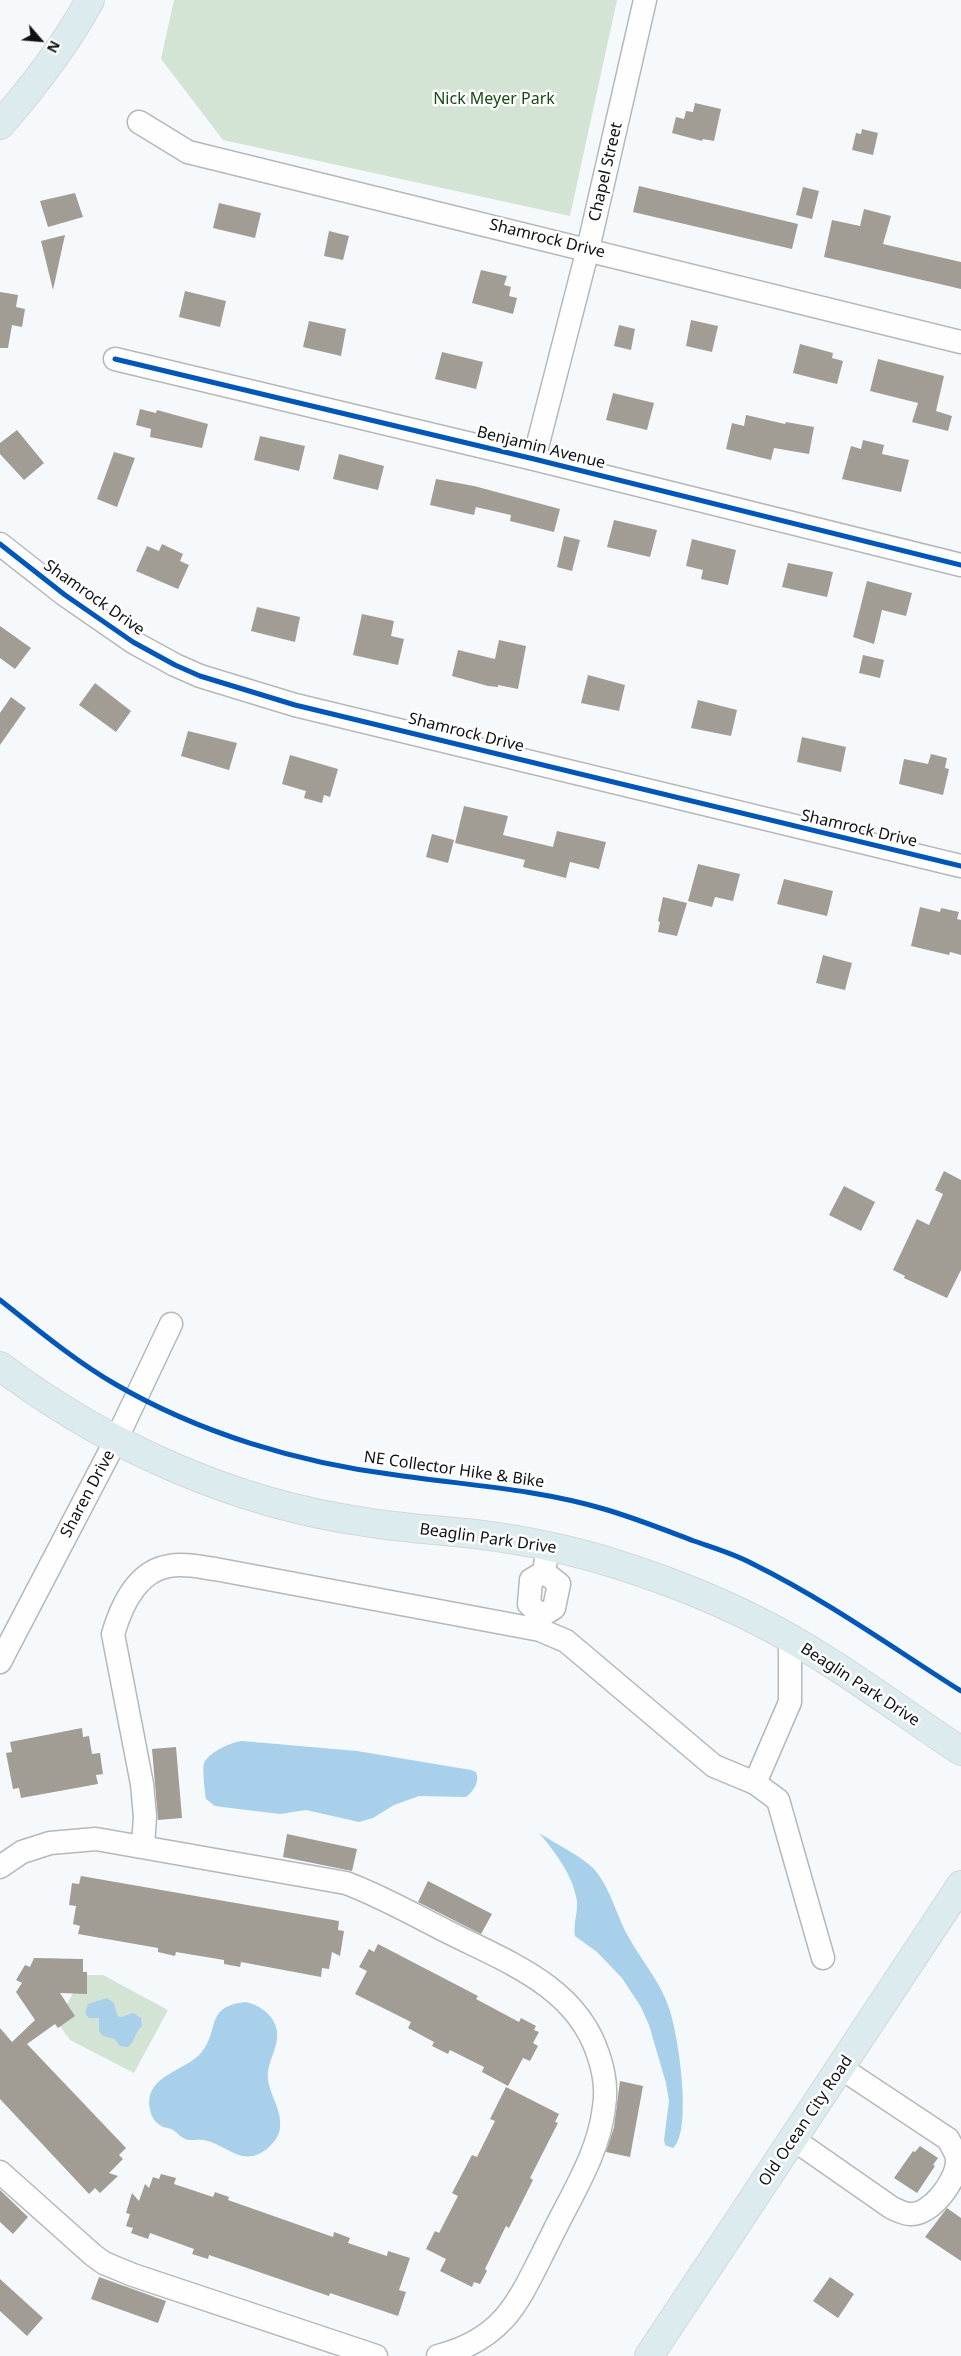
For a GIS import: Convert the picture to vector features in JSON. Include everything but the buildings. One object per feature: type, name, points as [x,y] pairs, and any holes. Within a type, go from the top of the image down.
[{"type":"main road","points":[[0,125],[33,87],[57,55],[90,0]]},
{"type":"main road","name":"Beaglin Park Drive","points":[[0,1366],[72,1415],[116,1440],[201,1479],[296,1509],[364,1522],[477,1534],[546,1559],[618,1564],[688,1589],[738,1611],[790,1639],[961,1751]]},
{"type":"main road","name":"Old Ocean City Road","points":[[649,2356],[961,1885]]},
{"type":"street","name":"Chapel Street","points":[[534,459],[588,249],[645,0]]},
{"type":"street","name":"Shamrock Drive","points":[[139,122],[188,152],[961,342]]},
{"type":"street","name":"Benjamin Avenue","points":[[114,359],[534,459],[961,565]]},
{"type":"street","name":"Shamrock Drive","points":[[0,544],[65,595],[134,642],[175,665],[200,676],[295,705],[961,866]]},
{"type":"street","name":"Sharen Drive","points":[[0,1662],[116,1440],[171,1324]]},
{"type":"street","points":[[546,1559],[531,1580],[529,1604],[540,1623],[566,1641],[714,1766],[755,1783],[778,1800],[823,1958]]},
{"type":"street","points":[[144,1845],[145,1818],[142,1784],[113,1634],[118,1616],[129,1595],[156,1570],[169,1566],[187,1565],[540,1623]]},
{"type":"street","points":[[755,1783],[790,1702],[790,1639]]},
{"type":"street","points":[[0,1866],[11,1858],[36,1847],[67,1840],[96,1839],[144,1845],[328,1879],[359,1888],[536,1978],[561,1995],[581,2019],[596,2048],[606,2092],[602,2121],[592,2154],[514,2307],[490,2334],[457,2350],[438,2356]]},
{"type":"street","points":[[794,2139],[892,2208],[910,2214],[920,2213],[940,2198],[957,2171],[957,2157],[948,2139],[841,2068]]},
{"type":"street","points":[[0,2172],[87,2250],[110,2266],[376,2356]]},
{"type":"green space","name":"Nick Meyer Park","points":[[174,0],[617,0],[570,216],[223,140],[161,59]]},
{"type":"green space","points":[[87,1975],[103,1975],[168,2010],[134,2073],[70,2040],[60,2026],[75,2016],[67,2004],[73,1993],[87,1993]]},
{"type":"water","points":[[242,1741],[357,1751],[471,1770],[476,1772],[477,1782],[472,1792],[466,1797],[419,1796],[394,1805],[373,1818],[359,1822],[306,1810],[280,1814],[215,1806],[206,1799],[203,1775],[204,1763],[221,1748]]},
{"type":"water","points":[[539,1833],[581,1858],[599,1875],[628,1936],[665,1998],[673,2020],[682,2081],[682,2122],[679,2138],[673,2148],[665,2145],[664,2140],[669,2101],[666,2083],[649,2025],[641,2007],[622,1978],[597,1952],[575,1936],[577,1901],[572,1882],[557,1856]]},
{"type":"water","points":[[107,1998],[114,2003],[119,2017],[133,2013],[141,2018],[142,2026],[128,2047],[120,2046],[115,2039],[103,2036],[99,2031],[99,2018],[89,2018],[85,2013],[88,2004]]},
{"type":"water","points":[[246,2002],[255,2005],[270,2016],[277,2031],[276,2045],[269,2065],[268,2079],[278,2109],[280,2130],[270,2146],[253,2156],[238,2155],[208,2141],[189,2140],[182,2137],[172,2129],[160,2125],[151,2114],[150,2109],[150,2098],[153,2089],[166,2076],[200,2054],[206,2046],[218,2014],[233,2004]]},
{"type":"cycle path","points":[[115,359],[534,459],[961,565]]},
{"type":"cycle path","points":[[0,544],[65,595],[133,642],[175,665],[200,676],[295,705],[961,866]]},
{"type":"cycle path","name":"NE Collector Hike & Bike","points":[[0,1300],[56,1344],[100,1375],[147,1401],[215,1431],[287,1454],[323,1463],[422,1479],[500,1488],[578,1502],[638,1520],[732,1554],[807,1593],[961,1691]]}]
